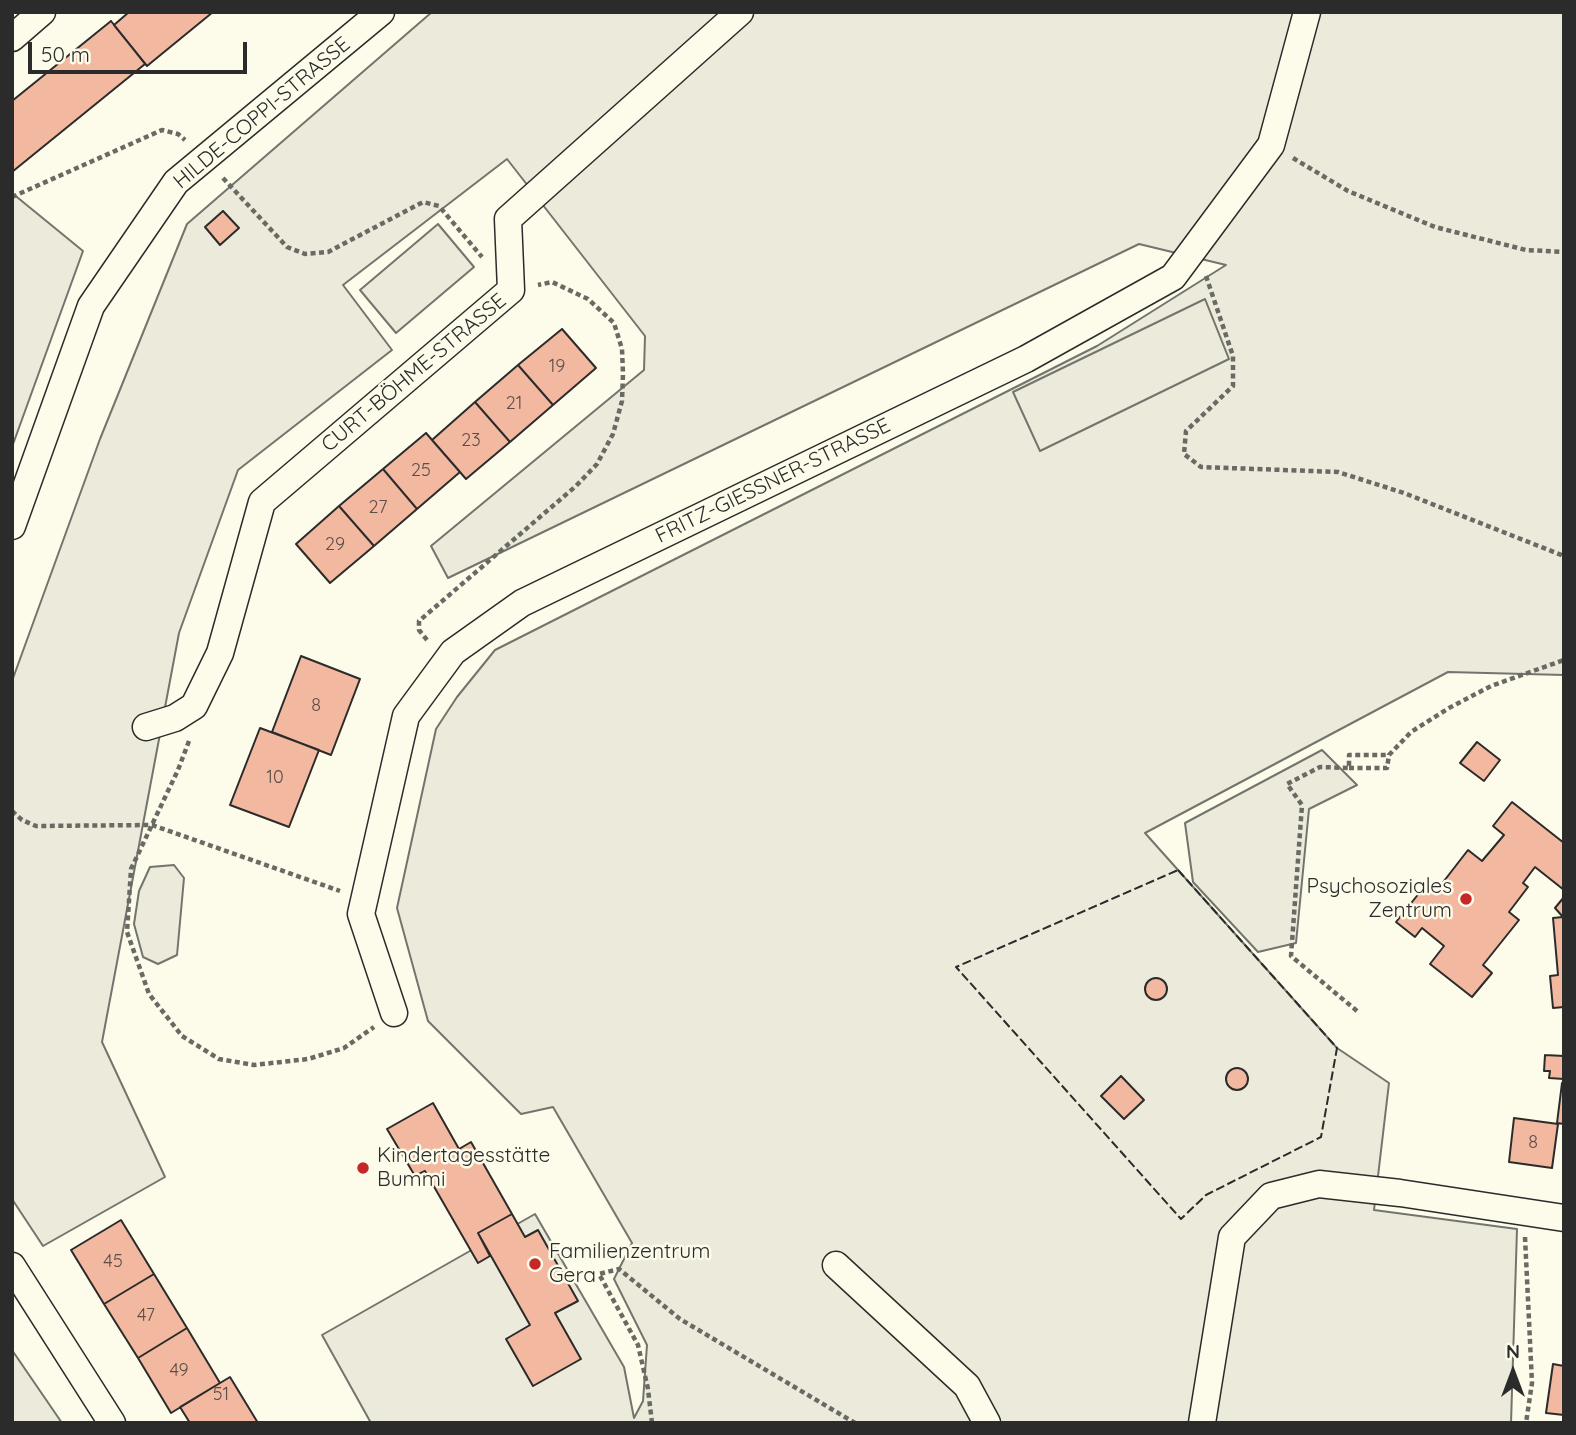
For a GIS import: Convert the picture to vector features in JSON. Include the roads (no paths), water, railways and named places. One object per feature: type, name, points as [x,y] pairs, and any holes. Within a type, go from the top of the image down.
[{"type":"street","points":[[12,38],[42,12]]},
{"type":"street","name":"HILDE-COPPI-STRASSE","points":[[12,526],[92,306],[176,182],[381,12]]},
{"type":"street","name":"CURT-BÖHME-STRASSE","points":[[146,727],[175,718],[194,706],[220,653],[262,502],[511,290],[508,219],[740,12]]},
{"type":"street","name":"FRITZ-GIESSNER-STRASSE","points":[[394,1013],[361,914],[406,716],[453,652],[522,603],[1026,359],[1173,277],[1271,145],[1307,12]]},
{"type":"street","points":[[1202,1423],[1232,1237],[1271,1196],[1319,1184],[1400,1193],[1564,1218]]},
{"type":"street","points":[[836,1265],[967,1386],[987,1423]]},
{"type":"street","points":[[12,1266],[112,1423]]},
{"type":"place","name":"Psychosoziales Zentrum","points":[[1466,899]]},
{"type":"place","name":"Kindertagesstätte Bummi","points":[[363,1168]]},
{"type":"place","name":"Familienzentrum Gera","points":[[535,1264]]}]
